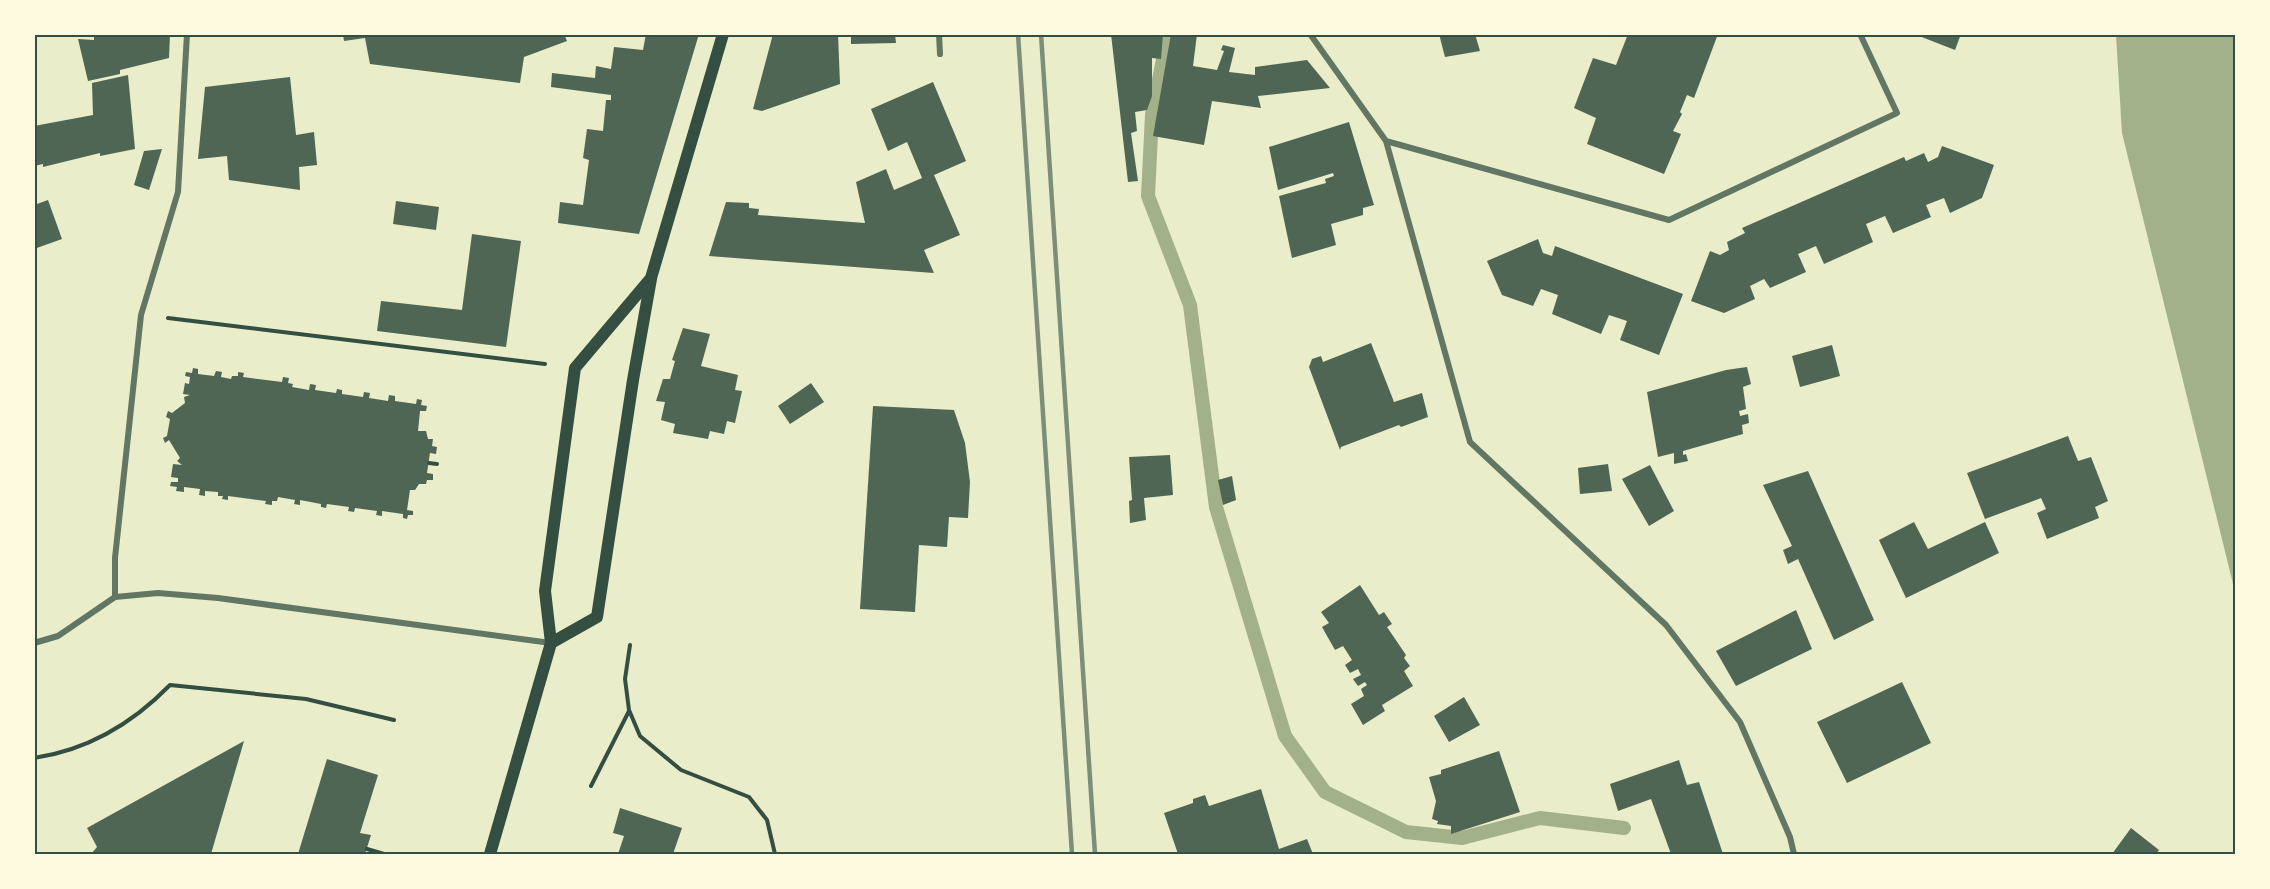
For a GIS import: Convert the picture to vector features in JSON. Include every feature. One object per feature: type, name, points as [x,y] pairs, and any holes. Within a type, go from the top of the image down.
[{"type":"main road","points":[[551,643],[597,617],[651,278],[723,34]]},
{"type":"main road","points":[[490,855],[551,643],[544,591],[575,368],[651,278]]},
{"type":"street","points":[[115,597],[115,558],[141,315],[178,192],[187,34]]},
{"type":"street","points":[[939,34],[940,54]]},
{"type":"street","points":[[1310,34],[1386,141],[1470,442],[1666,625],[1740,722],[1790,837],[1794,855]]},
{"type":"street","points":[[1386,141],[1669,220],[1897,113],[1860,34]]},
{"type":"street","points":[[34,642],[58,636],[115,597],[158,593],[218,598],[551,643]]},
{"type":"path","points":[[141,315],[575,368]]},
{"type":"path","points":[[429,463],[436,464]]},
{"type":"path","points":[[630,645],[625,679],[629,710],[640,736],[660,755],[681,770],[749,797],[767,820],[775,855]]},
{"type":"path","points":[[34,758],[73,749],[116,730],[170,685],[306,699],[394,720]]},
{"type":"path","points":[[591,786],[629,710]]},
{"type":"path","points":[[367,849],[384,855]]},
{"type":"shaded area","points":[[2116,35],[2235,35],[2235,592],[2122,133]]},
{"type":"building","points":[[94,34],[170,34],[169,58],[120,70],[120,74],[88,81],[78,39],[94,40]]},
{"type":"building","points":[[343,34],[564,34],[567,41],[524,57],[520,83],[370,64],[365,38],[344,41]]},
{"type":"building","points":[[646,34],[699,34],[639,234],[558,223],[560,202],[583,205],[589,160],[583,158],[587,129],[603,131],[606,100],[611,100],[611,95],[551,87],[552,73],[595,78],[596,66],[611,69],[614,47],[643,50]]},
{"type":"building","points":[[773,34],[838,34],[840,84],[762,111],[753,109]]},
{"type":"building","points":[[851,34],[895,34],[896,43],[851,44]]},
{"type":"building","points":[[1111,34],[1163,34],[1161,59],[1152,58],[1152,96],[1147,110],[1135,112],[1137,131],[1131,133],[1138,181],[1128,182]]},
{"type":"building","points":[[1171,34],[1197,34],[1193,66],[1217,70],[1224,51],[1221,50],[1223,45],[1235,48],[1229,72],[1255,75],[1255,67],[1307,60],[1330,88],[1258,96],[1261,108],[1212,101],[1204,145],[1153,136]]},
{"type":"building","points":[[1439,34],[1475,34],[1480,51],[1445,57]]},
{"type":"building","points":[[1628,34],[1718,34],[1694,98],[1687,95],[1680,112],[1682,114],[1673,131],[1681,134],[1664,174],[1587,144],[1596,118],[1574,108],[1593,58],[1616,65]]},
{"type":"building","points":[[1914,34],[1961,34],[1955,50]]},
{"type":"building","points":[[128,75],[135,149],[100,156],[100,153],[43,167],[43,164],[34,166],[34,126],[93,115],[92,83]]},
{"type":"building","points":[[290,77],[296,135],[314,132],[317,165],[299,167],[300,190],[229,180],[227,156],[198,159],[205,87]]},
{"type":"building","points":[[933,82],[966,161],[934,175],[960,235],[924,250],[934,273],[709,256],[726,202],[749,203],[749,208],[759,209],[758,215],[865,223],[856,182],[886,169],[894,190],[922,178],[907,142],[888,151],[871,109]]},
{"type":"building","points":[[1349,122],[1374,205],[1363,208],[1363,215],[1331,224],[1336,245],[1292,258],[1279,196],[1326,183],[1325,179],[1334,176],[1333,173],[1278,190],[1269,147]]},
{"type":"building","points":[[1942,146],[1994,165],[1982,198],[1950,213],[1944,198],[1926,205],[1931,217],[1893,233],[1885,216],[1866,224],[1873,242],[1824,264],[1816,246],[1798,254],[1806,272],[1770,288],[1764,279],[1750,286],[1755,299],[1724,313],[1691,301],[1710,251],[1720,255],[1729,250],[1727,242],[1745,233],[1742,228],[1904,157],[1906,161],[1924,153],[1928,162],[1938,157]]},
{"type":"building","points":[[162,149],[149,190],[134,185],[144,151]]},
{"type":"building","points":[[48,200],[62,239],[34,249],[34,205]]},
{"type":"building","points":[[396,201],[439,207],[436,230],[393,224]]},
{"type":"building","points":[[472,234],[521,241],[506,347],[377,331],[381,301],[462,310]]},
{"type":"building","points":[[1538,239],[1543,253],[1552,256],[1555,246],[1683,294],[1659,355],[1620,340],[1627,321],[1609,315],[1601,334],[1552,314],[1558,295],[1541,289],[1533,306],[1502,295],[1487,261]]},
{"type":"building","points":[[683,328],[710,334],[701,366],[738,375],[735,390],[742,391],[735,423],[727,421],[724,434],[710,431],[708,439],[673,433],[675,424],[661,420],[665,402],[656,401],[663,379],[670,379],[675,361],[672,360]]},
{"type":"building","points":[[1371,343],[1394,402],[1422,393],[1428,417],[1401,427],[1399,425],[1341,447],[1340,450],[1309,367],[1312,359],[1321,356],[1323,362]]},
{"type":"building","points":[[1832,345],[1840,376],[1800,387],[1792,356]]},
{"type":"building","points":[[1747,367],[1751,384],[1743,387],[1746,409],[1739,411],[1740,416],[1748,414],[1749,423],[1742,425],[1743,434],[1683,451],[1688,461],[1674,464],[1674,453],[1658,457],[1647,392],[1726,370]]},
{"type":"building","points":[[193,368],[198,369],[198,374],[214,376],[216,371],[222,372],[221,377],[231,379],[232,376],[238,376],[238,372],[244,373],[243,377],[282,382],[283,377],[289,378],[288,383],[293,384],[292,387],[309,390],[310,384],[316,385],[315,390],[336,393],[337,389],[342,390],[342,394],[363,397],[364,392],[370,393],[369,398],[388,401],[389,395],[395,396],[395,401],[416,404],[417,399],[422,400],[421,405],[427,406],[426,411],[420,411],[418,431],[426,431],[428,439],[433,439],[432,446],[437,447],[436,454],[430,453],[427,473],[433,474],[433,480],[427,480],[426,484],[419,484],[415,490],[410,490],[407,510],[413,511],[413,515],[408,515],[407,519],[403,518],[403,514],[382,511],[382,516],[376,515],[377,511],[355,508],[354,512],[348,511],[349,507],[327,504],[326,508],[321,507],[321,504],[300,500],[300,505],[294,504],[295,500],[278,497],[277,501],[272,501],[272,505],[265,504],[266,501],[228,496],[228,500],[222,499],[223,496],[218,496],[218,492],[205,491],[205,496],[199,495],[200,489],[184,487],[184,492],[176,491],[177,487],[170,486],[171,482],[178,482],[178,478],[171,477],[173,464],[182,465],[177,461],[180,458],[169,440],[165,443],[163,438],[167,436],[170,419],[166,417],[168,411],[172,413],[185,403],[184,397],[190,395],[183,394],[185,383],[189,384],[190,377],[185,376],[186,372],[192,373]]},
{"type":"building","points":[[811,383],[824,402],[790,424],[778,406]]},
{"type":"building","points":[[873,406],[954,410],[965,443],[970,482],[968,518],[949,517],[947,547],[919,545],[915,612],[860,609]]},
{"type":"building","points":[[2068,436],[2078,461],[2091,457],[2108,501],[2095,507],[2099,518],[2047,539],[2037,513],[2046,509],[2041,498],[1985,519],[1967,473]]},
{"type":"building","points":[[1170,455],[1173,495],[1144,498],[1146,520],[1130,523],[1129,501],[1132,500],[1129,457]]},
{"type":"building","points":[[1608,464],[1612,491],[1580,494],[1578,468]]},
{"type":"building","points":[[1650,465],[1674,511],[1649,526],[1622,479]]},
{"type":"building","points":[[1808,471],[1874,620],[1834,640],[1798,559],[1788,564],[1783,550],[1792,546],[1763,485]]},
{"type":"building","points":[[1232,476],[1236,500],[1223,505],[1218,480]]},
{"type":"building","points":[[1914,522],[1928,549],[1985,522],[1999,553],[1906,598],[1879,540]]},
{"type":"building","points":[[1360,585],[1379,615],[1384,612],[1392,624],[1387,627],[1406,655],[1404,658],[1410,666],[1404,671],[1413,686],[1382,705],[1385,711],[1363,725],[1351,704],[1364,696],[1361,689],[1367,685],[1365,682],[1358,686],[1353,679],[1361,675],[1358,669],[1350,673],[1345,665],[1352,660],[1343,646],[1335,650],[1322,627],[1329,623],[1321,612]]},
{"type":"building","points":[[1796,610],[1812,649],[1736,686],[1716,651]]},
{"type":"building","points":[[1902,682],[1931,743],[1847,783],[1817,722]]},
{"type":"building","points":[[1464,697],[1480,725],[1449,742],[1434,716]]},
{"type":"building","points":[[244,741],[211,854],[91,854],[97,847],[87,828]]},
{"type":"building","points":[[1499,751],[1520,812],[1451,834],[1451,826],[1437,824],[1438,821],[1432,819],[1436,801],[1429,777],[1441,774],[1441,770]]},
{"type":"building","points":[[327,759],[378,775],[360,833],[371,835],[365,854],[298,854]]},
{"type":"building","points":[[1679,760],[1687,785],[1699,782],[1723,854],[1671,854],[1651,799],[1618,811],[1610,784]]},
{"type":"building","points":[[1261,789],[1279,849],[1307,839],[1313,854],[1178,854],[1164,813],[1193,803],[1193,799],[1205,795],[1209,806]]},
{"type":"building","points":[[620,808],[682,828],[673,854],[618,854],[624,836],[613,833]]},
{"type":"building","points":[[2131,828],[2159,850],[2156,854],[2112,854]]},
{"type":"waterway","points":[[1168,34],[1152,115],[1148,196],[1190,305],[1216,507],[1285,736],[1325,792],[1406,832],[1462,838],[1540,818],[1624,828]]},
{"type":"railway","points":[[1018,34],[1072,854]]},
{"type":"railway","points":[[1041,34],[1095,854]]}]
